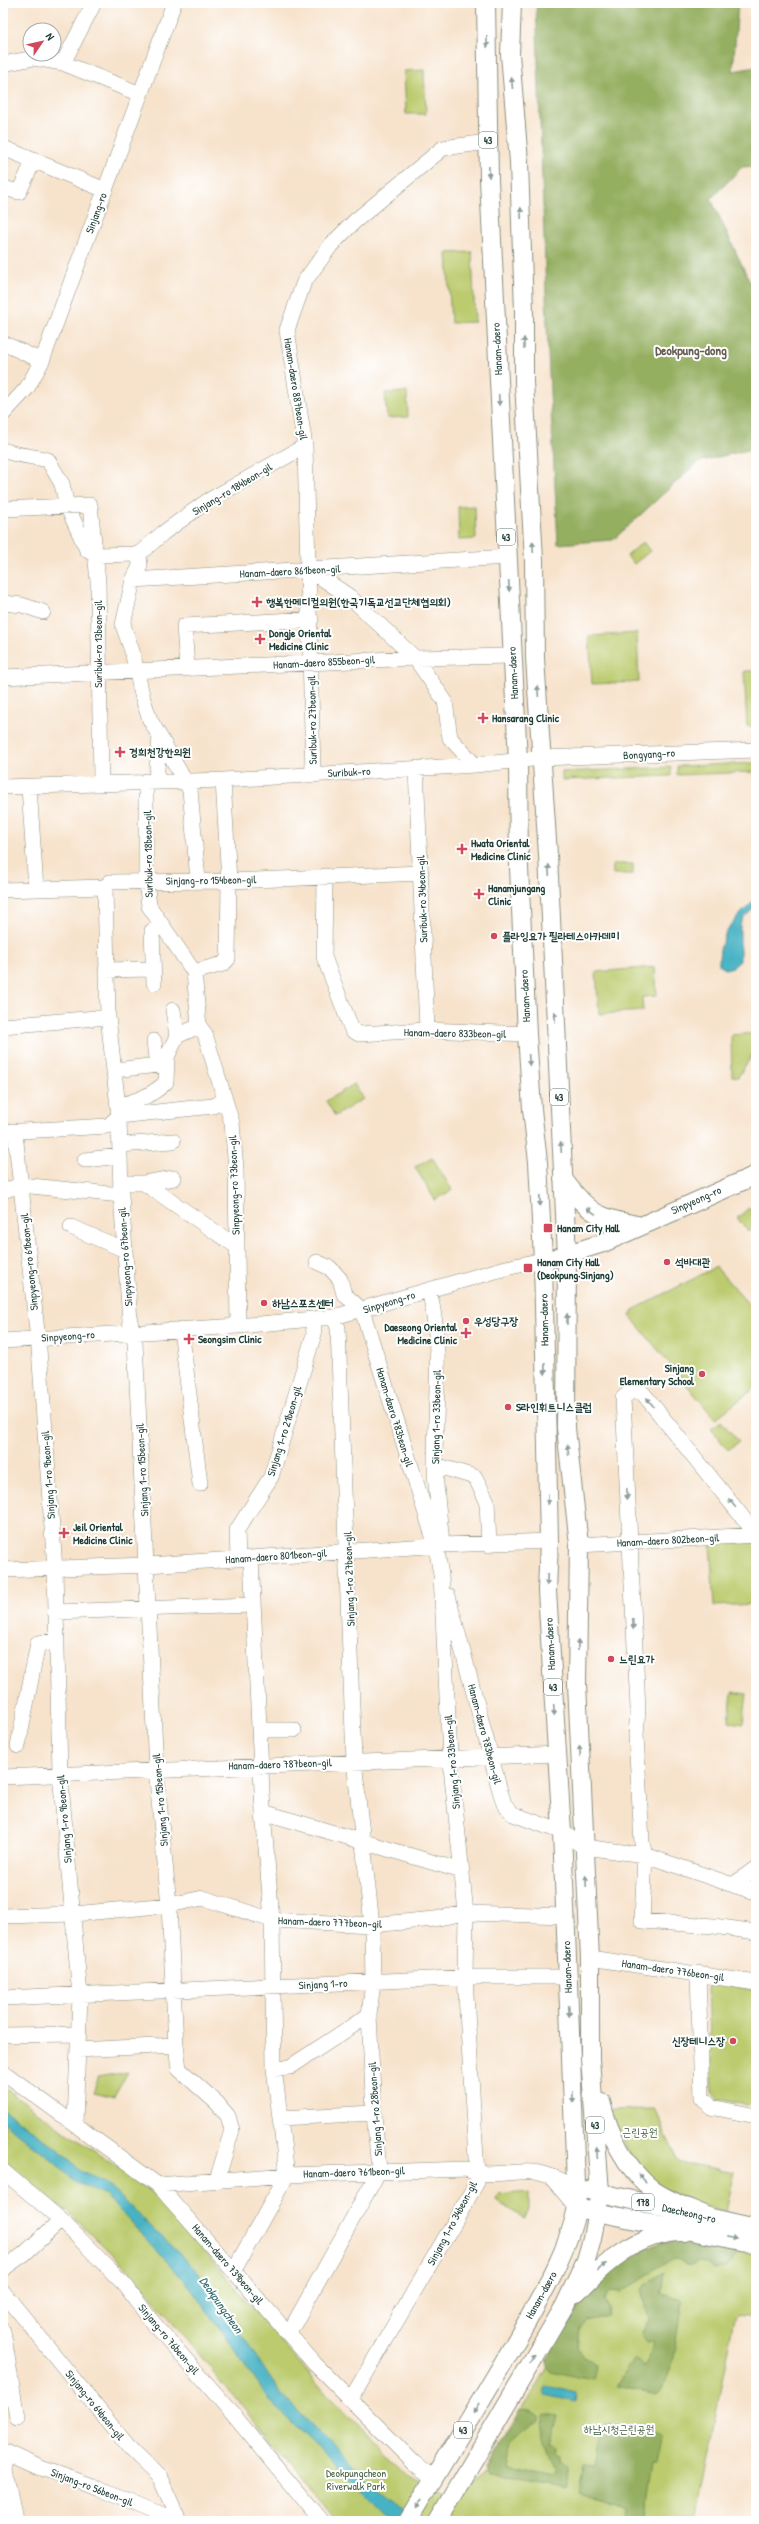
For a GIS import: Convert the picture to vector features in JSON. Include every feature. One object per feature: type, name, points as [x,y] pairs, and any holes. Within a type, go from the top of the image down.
[{"type":"main road","name":"Hanam-daero","points":[[408,2521],[497,2375],[565,2250],[577,2208],[562,1832],[547,1591],[549,1541],[543,1260],[538,1162],[532,1109],[527,1034],[519,868],[518,761],[488,142],[486,3]]},
{"type":"main road","name":"Hanam-daero","points":[[438,2521],[566,2305],[592,2239],[598,2211],[600,2192],[590,2059],[590,1958],[577,1684],[579,1545],[566,1428],[567,1256],[524,382],[524,312],[519,162],[510,54],[512,3]]},
{"type":"main road","name":"Sinpyeong-ro","points":[[543,1260],[567,1256],[603,1243],[756,1174]]},
{"type":"main road","points":[[563,1179],[584,1206],[592,1212],[610,1220],[641,1226]]},
{"type":"main road","points":[[590,2059],[609,2129],[630,2165],[653,2189],[709,2226]]},
{"type":"main road","name":"Daecheong-ro","points":[[576,2187],[600,2192],[709,2226],[756,2244]]},
{"type":"main road","name":"Daecheong-ro","points":[[577,2208],[709,2226],[756,2228]]},
{"type":"main road","points":[[566,2305],[589,2278],[625,2250],[648,2240],[709,2226]]},
{"type":"main road","points":[[565,2250],[576,2246],[582,2250],[584,2254],[576,2270],[578,2277]]},
{"type":"street","points":[[63,63],[94,3]]},
{"type":"street","name":"Sinjang-ro","points":[[3,414],[27,388],[42,361],[174,3]]},
{"type":"street","points":[[3,64],[34,58],[63,63],[140,94]]},
{"type":"street","name":"Hanam-daero 887beon-gil","points":[[310,570],[305,446],[287,330],[304,282],[327,250],[346,230],[429,158],[443,148],[488,142]]},
{"type":"street","points":[[4,150],[105,190]]},
{"type":"street","points":[[3,188],[19,192],[33,162]]},
{"type":"street","points":[[3,342],[42,361]]},
{"type":"street","name":"Sinjang-ro 184beon-gil","points":[[139,554],[163,533],[206,502],[305,446]]},
{"type":"street","points":[[3,450],[19,456],[34,456],[48,460],[62,484],[67,506],[87,550],[95,555],[139,554],[140,566],[133,580],[123,625],[132,651],[135,671],[150,720],[190,790],[198,880]]},
{"type":"street","points":[[3,509],[67,506]]},
{"type":"street","name":"Suribuk-ro 13beon-gil","points":[[67,506],[90,506],[98,581],[98,673],[101,783]]},
{"type":"street","name":"Hanam-daero 861beon-gil","points":[[133,580],[507,557]]},
{"type":"street","points":[[310,570],[350,597],[414,658],[445,701],[450,738],[475,765]]},
{"type":"street","name":"Suribuk-ro 27beon-gil","points":[[310,570],[314,773]]},
{"type":"street","points":[[3,603],[22,605],[43,612]]},
{"type":"street","points":[[187,668],[184,626],[311,620]]},
{"type":"street","name":"Hanam-daero 855beon-gil","points":[[3,677],[312,662],[512,656]]},
{"type":"street","points":[[151,781],[160,737]]},
{"type":"street","name":"Bongyang-ro","points":[[542,758],[756,750]]},
{"type":"street","name":"Suribuk-ro","points":[[3,787],[151,781],[223,780],[314,773],[475,765],[542,758]]},
{"type":"street","name":"Suribuk-ro 34beon-gil","points":[[416,768],[427,1030]]},
{"type":"street","points":[[194,972],[223,964],[228,959],[229,881],[223,780]]},
{"type":"street","name":"Suribuk-ro 18beon-gil","points":[[151,781],[146,880],[149,906],[160,925],[194,972]]},
{"type":"street","points":[[29,787],[36,889]]},
{"type":"street","name":"Sinjang-ro 154beon-gil","points":[[3,890],[105,887],[110,882],[146,880],[229,881],[421,873]]},
{"type":"street","name":"Hanam-daero 833beon-gil","points":[[325,876],[324,957],[352,1030],[359,1034],[427,1030],[527,1034]]},
{"type":"street","name":"Sinpyeong-ro 67beon-gil","points":[[105,887],[108,1016],[115,1070],[118,1111],[121,1189],[131,1331]]},
{"type":"street","points":[[106,970],[154,976],[152,931],[160,925]]},
{"type":"street","name":"Sinpyeong-ro 73beon-gil","points":[[194,972],[199,1026],[205,1034],[224,1101],[232,1123],[235,1161],[238,1326]]},
{"type":"street","points":[[9,1132],[108,1126],[118,1111],[157,1090],[166,1082],[166,1064],[177,1036],[173,1010]]},
{"type":"street","points":[[3,1026],[108,1016]]},
{"type":"street","points":[[177,1036],[199,1026]]},
{"type":"street","points":[[154,1041],[156,1058],[166,1064]]},
{"type":"street","points":[[115,1070],[166,1064]]},
{"type":"street","points":[[118,1111],[213,1106],[224,1101]]},
{"type":"street","name":"Sinpyeong-ro 61beon-gil","points":[[9,1132],[21,1185],[38,1338]]},
{"type":"street","points":[[85,1160],[120,1151],[173,1141]]},
{"type":"street","points":[[3,1191],[21,1185],[121,1189],[144,1183],[174,1178]]},
{"type":"street","points":[[144,1183],[236,1246]]},
{"type":"street","points":[[71,1227],[125,1250]]},
{"type":"street","name":"Sinpyeong-ro","points":[[3,1341],[131,1331],[238,1326],[334,1317],[543,1260]]},
{"type":"street","points":[[317,1262],[330,1268],[340,1279],[344,1294],[362,1310]]},
{"type":"street","name":"Sinjang 1-ro 33beon-gil","points":[[429,1290],[433,1303],[437,1369],[435,1465],[450,1757],[466,1913],[465,1978]]},
{"type":"street","name":"Hanam-daero 783beon-gil","points":[[362,1310],[439,1546]]},
{"type":"street","name":"Sinjang 1-ro 27beon-gil","points":[[334,1317],[338,1328],[348,1551],[354,1761],[372,1925],[373,1982]]},
{"type":"street","name":"Sinjang 1-ro 21beon-gil","points":[[287,2175],[274,2068],[272,1920],[263,1812],[262,1765],[258,1730],[252,1604],[237,1530],[272,1477],[314,1334],[312,1319]]},
{"type":"street","points":[[181,1329],[200,1484]]},
{"type":"street","name":"Sinjang 1-ro 15beon-gil","points":[[131,1331],[135,1342],[148,1565],[148,1609],[156,1769],[169,1906],[172,1991],[176,2045],[179,2068],[228,2116],[232,2130],[217,2180]]},
{"type":"street","name":"Sinjang 1-ro 9beon-gil","points":[[38,1338],[55,1568],[60,1773],[74,1914],[80,1996]]},
{"type":"street","points":[[756,1535],[642,1392],[630,1392],[623,1398],[628,1542],[637,1702],[637,1754],[642,1843],[645,1855],[642,1921],[714,1926],[756,1932]]},
{"type":"street","points":[[435,1465],[475,1477],[487,1501],[489,1545]]},
{"type":"street","name":"Hanam-daero 802beon-gil","points":[[579,1545],[756,1535]]},
{"type":"street","name":"Hanam-daero 801beon-gil","points":[[3,1570],[148,1565],[348,1551],[549,1541]]},
{"type":"street","name":"Hanam-daero 783beon-gil","points":[[441,1575],[446,1585],[490,1756],[504,1804],[513,1814],[562,1832],[584,1847]]},
{"type":"street","points":[[55,1612],[252,1604]]},
{"type":"street","points":[[18,1746],[38,1643],[56,1641]]},
{"type":"street","points":[[258,1730],[294,1730]]},
{"type":"street","name":"Hanam-daero 787beon-gil","points":[[3,1777],[156,1769],[557,1754]]},
{"type":"street","points":[[263,1812],[462,1870]]},
{"type":"street","points":[[584,1847],[645,1855],[756,1892]]},
{"type":"street","points":[[733,1885],[756,1868]]},
{"type":"street","name":"Hanam-daero 777beon-gil","points":[[3,1916],[74,1914],[169,1906],[204,1898],[272,1920],[372,1925],[434,1920],[466,1913],[565,1916]]},
{"type":"street","name":"Hanam-daero 776beon-gil","points":[[590,1958],[698,1973],[756,1983]]},
{"type":"street","points":[[698,1973],[702,2096],[712,2107],[756,2116]]},
{"type":"street","name":"Sinjang 1-ro","points":[[3,1998],[80,1996],[465,1978],[567,1977]]},
{"type":"street","name":"Sinjang 1-ro 34beon-gil","points":[[352,2399],[477,2182],[465,1978]]},
{"type":"street","name":"Sinjang 1-ro 28beon-gil","points":[[289,2333],[379,2171],[374,2113],[370,2015],[373,1982]]},
{"type":"street","points":[[75,2123],[80,1996]]},
{"type":"street","points":[[274,2068],[290,2067],[370,2015]]},
{"type":"street","points":[[3,2035],[79,2034]]},
{"type":"street","points":[[78,2050],[176,2045]]},
{"type":"street","name":"Hanam-daero 739beon-gil","points":[[3,2072],[75,2123],[158,2185],[315,2364],[352,2399],[431,2482]]},
{"type":"street","points":[[280,2118],[374,2113]]},
{"type":"street","name":"Hanam-daero 761beon-gil","points":[[158,2185],[287,2175],[466,2169],[477,2174],[533,2172],[549,2174],[576,2187]]},
{"type":"street","name":"Sinjang-ro 76beon-gil","points":[[3,2171],[61,2220],[126,2286],[150,2319],[228,2407],[321,2521]]},
{"type":"street","points":[[549,2174],[577,2208]]},
{"type":"street","points":[[234,2270],[287,2175]]},
{"type":"street","points":[[3,2269],[24,2254],[61,2220]]},
{"type":"street","name":"Sinjang-ro 64beon-gil","points":[[3,2292],[132,2451],[160,2478],[178,2518],[176,2521]]},
{"type":"street","points":[[3,2331],[17,2418]]},
{"type":"street","name":"Sinjang-ro 56beon-gil","points":[[14,2521],[5,2469],[5,2452],[41,2468],[99,2488],[176,2521]]},
{"type":"green space","points":[[536,3],[738,3],[733,71],[756,67],[756,166],[742,167],[711,199],[756,295],[756,448],[698,462],[613,540],[558,544],[548,353]]},
{"type":"green space","points":[[424,70],[426,114],[406,114],[404,71]]},
{"type":"green space","points":[[472,252],[475,322],[451,323],[447,253]]},
{"type":"green space","points":[[407,392],[408,417],[387,418],[385,393]]},
{"type":"green space","points":[[475,506],[476,539],[459,540],[458,507]]},
{"type":"green space","points":[[643,542],[650,551],[634,564],[627,556]]},
{"type":"green space","points":[[637,633],[639,682],[592,684],[589,636]]},
{"type":"green space","points":[[744,671],[756,671],[756,726],[747,726]]},
{"type":"green space","points":[[756,763],[756,772],[677,775],[677,766]]},
{"type":"green space","points":[[671,767],[671,776],[562,780],[562,772]]},
{"type":"green space","points":[[613,864],[633,864],[633,874],[613,874]]},
{"type":"green space","points":[[655,967],[657,996],[642,997],[643,1011],[599,1014],[596,972]]},
{"type":"green space","points":[[756,1033],[756,1049],[738,1077],[732,1076],[731,1035]]},
{"type":"green space","points":[[354,1084],[363,1099],[335,1116],[326,1101]]},
{"type":"green space","points":[[432,1157],[452,1190],[435,1200],[415,1167]]},
{"type":"green space","points":[[749,1208],[756,1217],[756,1224],[748,1231],[737,1218]]},
{"type":"green space","points":[[716,1267],[756,1313],[756,1387],[715,1419],[630,1316],[633,1310]]},
{"type":"green space","points":[[721,1421],[739,1442],[728,1450],[711,1429]]},
{"type":"green space","points":[[756,1542],[756,1604],[714,1606],[710,1544]]},
{"type":"green space","points":[[732,1692],[747,1694],[743,1724],[729,1722]]},
{"type":"green space","name":"신장테니스장","points":[[715,1983],[756,1990],[756,2107],[718,2099],[712,2092],[708,1988]]},
{"type":"green space","points":[[128,2072],[114,2097],[94,2092],[97,2077]]},
{"type":"green space","points":[[3,2087],[155,2194],[323,2390],[409,2473],[457,2507],[486,2473],[545,2372],[591,2281],[682,2236],[756,2251],[756,2318],[737,2314],[734,2317],[696,2521],[336,2521],[133,2274],[69,2213],[3,2161]]},
{"type":"green space","name":"근린공원","points":[[654,2109],[677,2159],[684,2163],[735,2172],[726,2211],[676,2196],[665,2190],[644,2174],[631,2158],[610,2110]]},
{"type":"green space","points":[[529,2192],[529,2209],[525,2218],[496,2201],[498,2195]]},
{"type":"green space","points":[[683,2238],[736,2249],[735,2255],[727,2268],[714,2269],[704,2262],[695,2262],[688,2266],[676,2259],[670,2260],[620,2293],[610,2292],[605,2300],[609,2309],[607,2316],[588,2321],[580,2330],[578,2346],[583,2357],[595,2365],[592,2380],[551,2371],[547,2366],[546,2360],[593,2283],[637,2251],[663,2242]]},
{"type":"green space","points":[[664,2273],[661,2294],[679,2298],[682,2301],[668,2377],[663,2387],[657,2394],[616,2385],[633,2360],[639,2361],[643,2368],[651,2355],[654,2342],[647,2343],[641,2335],[649,2319],[642,2288]]},
{"type":"green space","points":[[521,2410],[531,2411],[539,2416],[539,2421],[526,2429],[515,2439],[508,2452],[504,2467],[509,2470],[550,2478],[556,2472],[543,2444],[542,2422],[545,2414],[558,2416],[550,2444],[557,2447],[556,2454],[561,2458],[561,2464],[570,2468],[565,2490],[489,2476],[486,2468]]},
{"type":"green space","name":"하남시청근린공원","points":[[605,2424],[655,2433],[660,2438],[655,2462],[650,2462],[641,2521],[622,2521],[625,2509],[624,2506],[579,2494],[584,2465],[595,2466],[601,2427]]},
{"type":"water","points":[[756,899],[756,907],[744,917],[740,925],[740,961],[733,967],[725,969],[719,965],[721,944],[735,920]]},
{"type":"water","name":"Deokpungcheon","points":[[3,2109],[59,2150],[82,2171],[105,2182],[195,2269],[211,2288],[280,2393],[366,2480],[420,2521],[397,2521],[381,2510],[358,2487],[339,2473],[319,2449],[271,2403],[214,2320],[184,2280],[105,2195],[75,2182],[54,2162],[3,2122]]},
{"type":"water","points":[[546,2386],[577,2393],[576,2402],[545,2395]]},
{"type":"place","name":"행복한메디컬의원(한국기독교선교단체협의회)","points":[[257,602]]},
{"type":"place","name":"Dongje Oriental Medicine Clinic","points":[[260,639]]},
{"type":"place","name":"Hansarang Clinic","points":[[483,718]]},
{"type":"place","name":"경희천강한의원","points":[[120,752]]},
{"type":"place","name":"Hwata Oriental Medicine Clinic","points":[[462,849]]},
{"type":"place","name":"Hanamjungang Clinic","points":[[479,894]]},
{"type":"place","name":"플라잉요가 필라테스아카데미","points":[[494,936]]},
{"type":"place","name":"Hanam City Hall","points":[[548,1228]]},
{"type":"place","name":"석바대관","points":[[667,1262]]},
{"type":"place","name":"Hanam City Hall (Deokpung·Sinjang)","points":[[528,1268]]},
{"type":"place","name":"하남스포츠센터","points":[[264,1303]]},
{"type":"place","name":"우성당구장","points":[[466,1321]]},
{"type":"place","name":"Daeseong Oriental Medicine Clinic","points":[[466,1333]]},
{"type":"place","name":"Seongsim Clinic","points":[[189,1339]]},
{"type":"place","name":"Sinjang Elementary School","points":[[702,1374]]},
{"type":"place","name":"S라인휘트니스클럽","points":[[508,1407]]},
{"type":"place","name":"Jeil Oriental Medicine Clinic","points":[[64,1533]]},
{"type":"place","name":"느린요가","points":[[611,1659]]},
{"type":"place","name":"신장테니스장","points":[[733,2041]]},
{"type":"district","name":"Deokpung-dong","points":[[691,350]]},
{"type":"park label","name":"Deokpungcheon Riverwalk Park","points":[[356,2479]]}]
